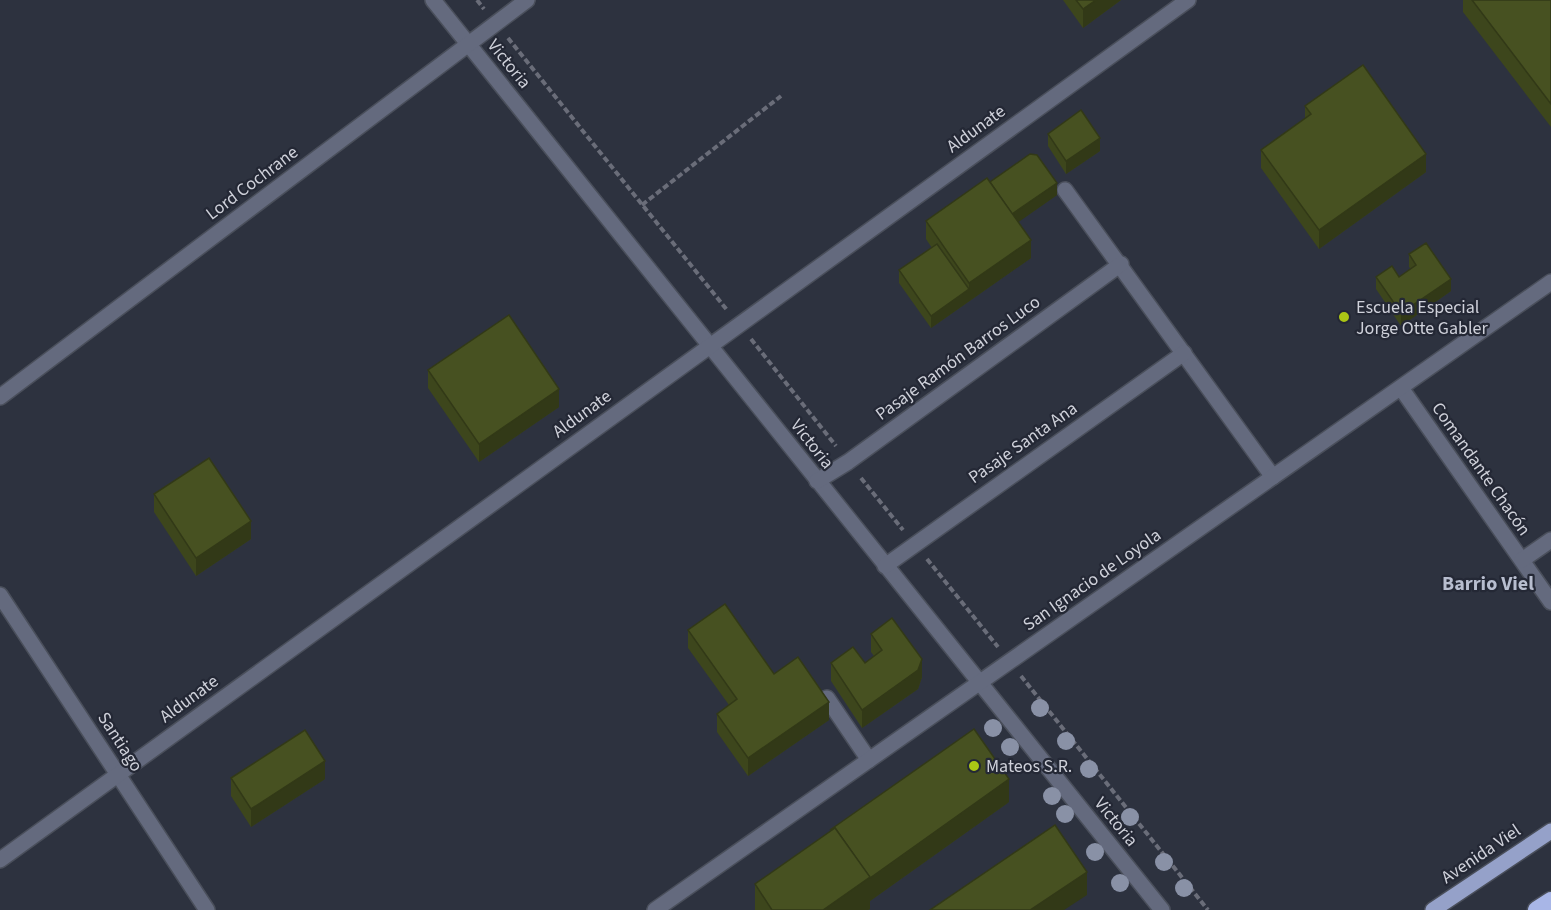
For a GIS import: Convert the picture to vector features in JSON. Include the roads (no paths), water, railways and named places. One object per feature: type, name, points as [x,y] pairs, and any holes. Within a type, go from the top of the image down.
[{"type":"highway","points":[[1537,910],[1551,900]]},
{"type":"main road","name":"Avenida Viel","points":[[1433,910],[1551,831]]},
{"type":"street","name":"Victoria","points":[[433,0],[1162,910]]},
{"type":"street","name":"Lord Cochrane","points":[[0,397],[526,0]]},
{"type":"street","name":"Aldunate","points":[[0,860],[1188,0]]},
{"type":"street","points":[[1065,190],[1121,264],[1273,477]]},
{"type":"street","name":"Pasaje Ramón Barros Luco","points":[[817,481],[848,462],[1121,264]]},
{"type":"street","name":"San Ignacio de Loyola","points":[[655,910],[677,904],[869,760],[1551,282]]},
{"type":"street","name":"Pasaje Santa Ana","points":[[885,566],[914,543],[1184,353]]},
{"type":"street","name":"Comandante Chacón","points":[[1401,388],[1551,602]]},
{"type":"street","points":[[1522,560],[1551,540]]},
{"type":"street","name":"Santiago","points":[[0,596],[207,910]]},
{"type":"street","points":[[827,698],[869,760]]},
{"type":"place","name":"Escuela Especial Jorge Otte Gabler","points":[[1344,317]]},
{"type":"place","name":"Mateos S.R.","points":[[974,766]]},
{"type":"district","name":"Barrio Viel","points":[[1488,584]]}]
